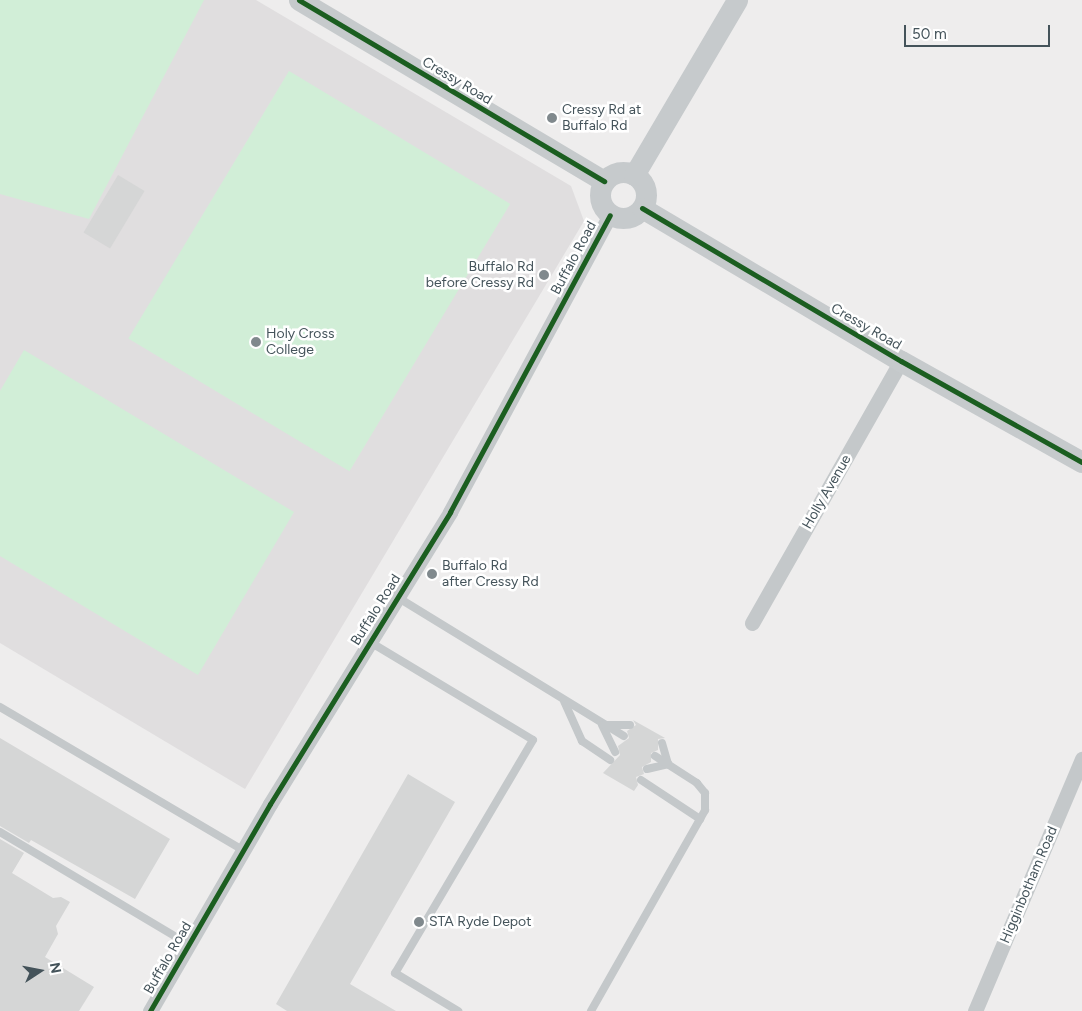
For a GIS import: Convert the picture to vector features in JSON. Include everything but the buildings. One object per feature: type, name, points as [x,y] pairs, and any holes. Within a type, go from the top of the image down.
[{"type":"street","name":"Cressy Road","points":[[299,0],[604,181]]},
{"type":"street","points":[[634,175],[737,0]]},
{"type":"street","points":[[615,173],[634,175],[646,194],[642,208],[624,218],[610,215],[601,203],[599,195],[604,181],[615,173]]},
{"type":"street","name":"Cressy Road","points":[[642,208],[902,361],[1082,462]]},
{"type":"street","name":"Buffalo Road","points":[[150,1011],[243,850],[450,512],[610,215]]},
{"type":"street","name":"Holly Avenue","points":[[752,623],[902,361]]},
{"type":"street","name":"Higginbotham Road","points":[[975,1011],[1082,759]]},
{"type":"lane","points":[[398,597],[564,701],[624,736]]},
{"type":"lane","points":[[370,642],[533,740],[394,973],[458,1011]]},
{"type":"lane","points":[[564,701],[582,741],[610,760]]},
{"type":"lane","points":[[0,707],[243,850]]},
{"type":"lane","points":[[602,724],[630,725]]},
{"type":"lane","points":[[602,724],[615,752]]},
{"type":"lane","points":[[662,743],[668,764]]},
{"type":"lane","points":[[591,1011],[705,810],[704,793],[697,783],[655,756]]},
{"type":"lane","points":[[647,770],[668,764]]},
{"type":"lane","points":[[641,780],[700,819]]},
{"type":"lane","points":[[0,832],[188,944]]},
{"type":"shaded area","name":"Holy Cross College","points":[[0,0],[256,0],[571,186],[584,221],[245,789],[0,643]]},
{"type":"green space","points":[[0,0],[204,0],[89,219],[0,194]]},
{"type":"green space","points":[[289,71],[510,204],[349,471],[128,338]]},
{"type":"green space","points":[[24,350],[294,512],[198,675],[0,556],[0,391]]},
{"type":"cycle path","points":[[299,0],[604,181]]},
{"type":"cycle path","points":[[642,208],[901,361],[1082,462]]},
{"type":"cycle path","points":[[150,1011],[270,804],[450,512],[610,215]]},
{"type":"place","name":"Cressy Rd at Buffalo Rd","points":[[552,118]]},
{"type":"place","name":"Buffalo Rd before Cressy Rd","points":[[544,275]]},
{"type":"place","name":"Holy Cross College","points":[[256,342]]},
{"type":"place","name":"Buffalo Rd after Cressy Rd","points":[[432,574]]},
{"type":"place","name":"STA Ryde Depot","points":[[419,922]]}]
